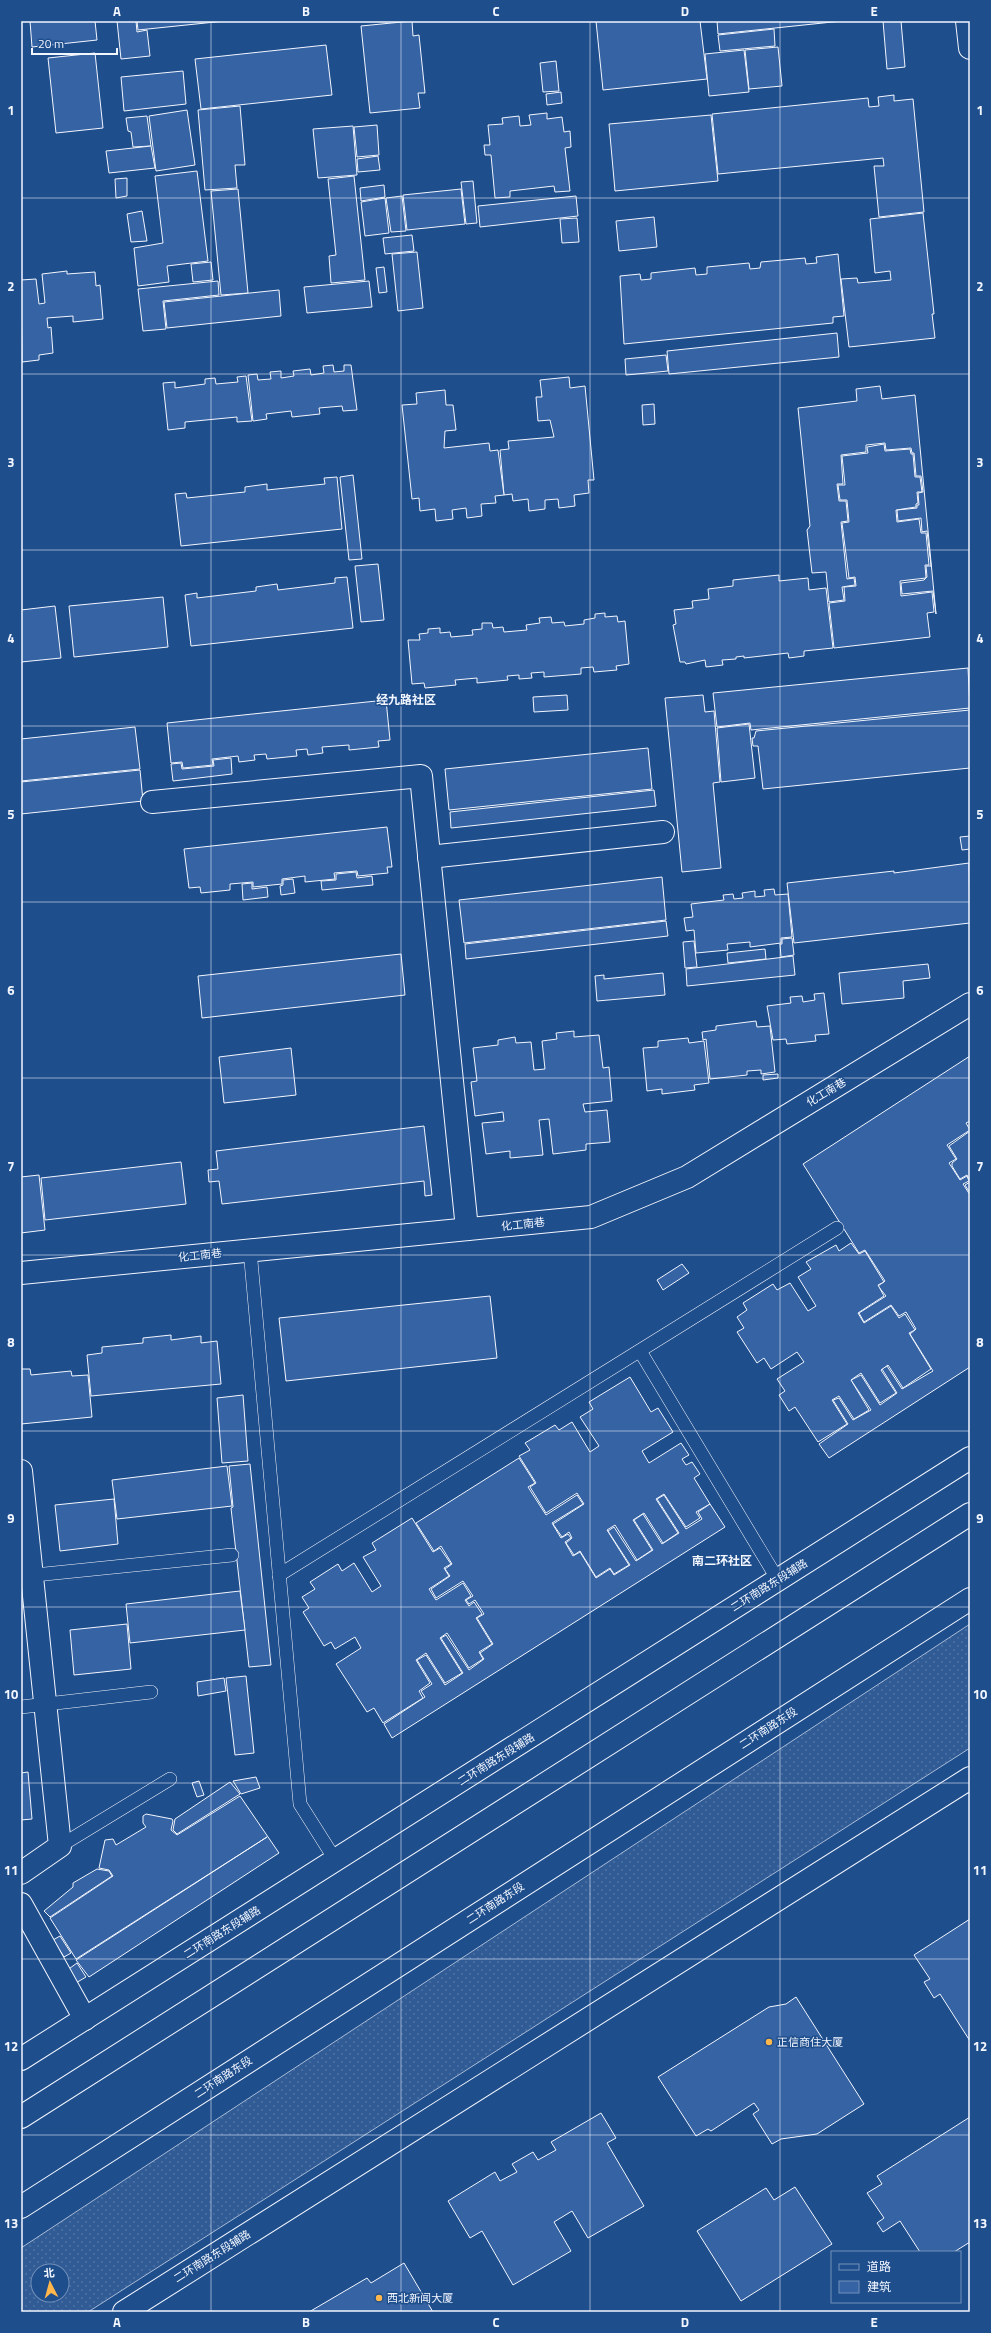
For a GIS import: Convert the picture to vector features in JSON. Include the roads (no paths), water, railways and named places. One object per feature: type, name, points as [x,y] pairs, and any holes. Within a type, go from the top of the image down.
[{"type":"main road","points":[[967,21],[970,48]]},
{"type":"main road","points":[[152,802],[421,776],[468,1229]]},
{"type":"main road","points":[[429,857],[663,832]]},
{"type":"main road","name":"化工南巷","points":[[21,1273],[591,1217],[687,1177],[970,1004]]},
{"type":"main road","name":"二环南路东段辅路","points":[[21,2059],[970,1458]]},
{"type":"main road","points":[[21,1471],[26,1576],[46,1704],[60,1846],[21,1873]]},
{"type":"main road","points":[[21,2117],[970,1514]]},
{"type":"main road","name":"二环南路东段","points":[[21,2207],[970,1598]]},
{"type":"main road","name":"二环南路东段辅路","points":[[124,2312],[970,1778]]},
{"type":"main road","points":[[21,1904],[84,2019]]},
{"type":"lane","points":[[279,1575],[837,1228]]},
{"type":"lane","points":[[250,1250],[300,1804],[336,1860]]},
{"type":"lane","points":[[640,1351],[778,1580]]},
{"type":"lane","points":[[26,1576],[232,1555]]},
{"type":"lane","points":[[21,1707],[151,1692]]},
{"type":"lane","points":[[60,1846],[170,1779]]},
{"type":"place","name":"正信商住大厦","points":[[769,2042]]},
{"type":"place","name":"西北新闻大厦","points":[[379,2298]]},
{"type":"district","name":"经九路社区","points":[[406,699]]},
{"type":"district","name":"南二环社区","points":[[722,1560]]}]
